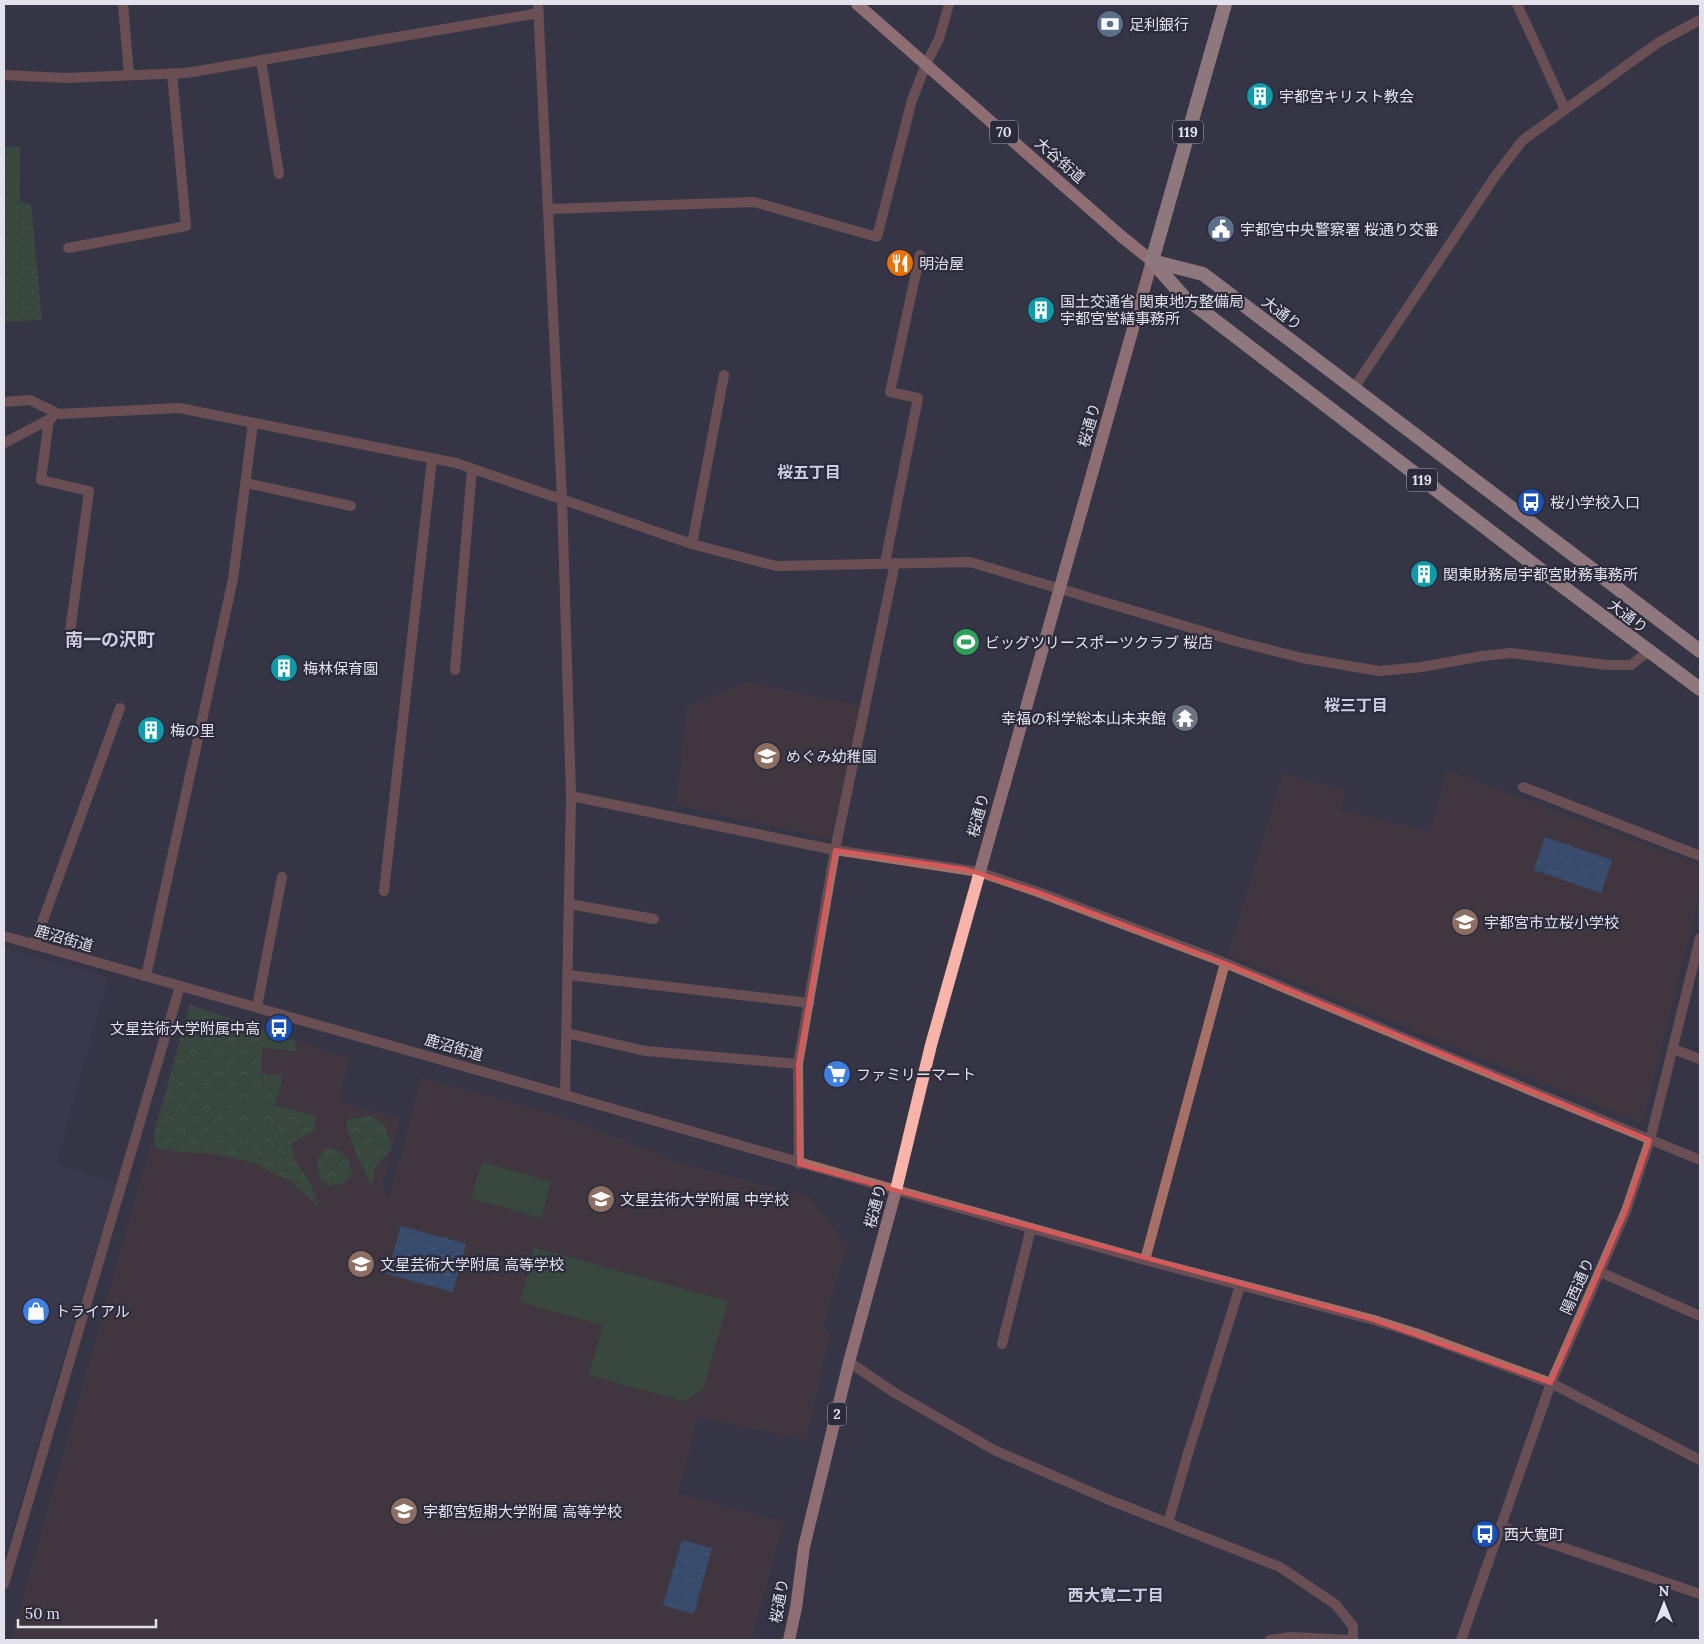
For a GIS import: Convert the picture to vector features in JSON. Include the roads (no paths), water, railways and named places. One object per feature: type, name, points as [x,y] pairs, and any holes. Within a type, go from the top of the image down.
[{"type":"highway","name":"桜通り","points":[[1152,261],[1225,4]]},
{"type":"highway","name":"大通り","points":[[1152,261],[1203,274],[1700,651]]},
{"type":"highway","name":"大通り","points":[[1152,261],[1183,296],[1700,690]]},
{"type":"main road","name":"大谷街道","points":[[856,4],[1152,261]]},
{"type":"main road","name":"桜通り","points":[[789,1640],[796,1608],[804,1547],[849,1362],[896,1190],[931,1045],[1152,261]]},
{"type":"street","points":[[123,4],[129,75]]},
{"type":"street","points":[[549,209],[754,202],[877,237],[912,100],[926,64],[939,39],[950,4]]},
{"type":"street","points":[[1517,4],[1565,109]]},
{"type":"street","points":[[4,75],[65,78],[186,73],[538,8],[562,499],[572,796],[565,1094]]},
{"type":"street","points":[[1354,388],[1496,175],[1522,140],[1659,42],[1700,20]]},
{"type":"street","points":[[261,60],[279,174]]},
{"type":"street","points":[[68,248],[186,226],[172,73]]},
{"type":"street","points":[[799,1164],[798,1064],[835,850],[890,563],[918,398],[890,392],[920,255]]},
{"type":"street","points":[[692,544],[724,375]]},
{"type":"street","points":[[4,402],[30,400],[59,414]]},
{"type":"street","points":[[4,443],[59,414],[179,408],[456,463],[692,544],[776,566],[970,562],[1235,641],[1302,658],[1379,671],[1422,667],[1482,656],[1511,653],[1607,665],[1631,665],[1649,652]]},
{"type":"street","points":[[48,420],[41,480],[89,491],[69,639]]},
{"type":"street","points":[[146,976],[234,579],[253,423]]},
{"type":"street","points":[[384,891],[432,459]]},
{"type":"street","points":[[455,670],[472,469]]},
{"type":"street","points":[[246,482],[351,506]]},
{"type":"street","points":[[34,945],[120,708]]},
{"type":"street","points":[[1523,787],[1700,856]]},
{"type":"street","points":[[572,796],[835,850],[980,872],[1225,963],[1700,1160]]},
{"type":"street","points":[[257,1007],[282,877]]},
{"type":"street","points":[[569,904],[654,918]]},
{"type":"street","name":"鹿沼街道","points":[[4,936],[565,1094],[799,1164],[1240,1286],[1374,1320],[1418,1334],[1551,1383],[1700,1460]]},
{"type":"street","name":"陽西通り","points":[[1461,1640],[1551,1383],[1626,1211],[1650,1140],[1700,938]]},
{"type":"street","points":[[1145,1260],[1225,963]]},
{"type":"street","points":[[568,975],[809,1003]]},
{"type":"street","points":[[4,1584],[180,986]]},
{"type":"street","points":[[566,1033],[646,1051],[798,1064]]},
{"type":"street","points":[[1673,1049],[1700,1058]]},
{"type":"street","points":[[1002,1344],[1031,1228]]},
{"type":"street","points":[[1600,1272],[1700,1316]]},
{"type":"street","points":[[1168,1523],[1240,1286]]},
{"type":"street","points":[[849,1362],[895,1393],[994,1450],[1107,1499],[1280,1567],[1335,1604],[1352,1626],[1351,1640],[1290,1637],[1270,1640]]},
{"type":"street","points":[[1500,1526],[1700,1594]]},
{"type":"water","points":[[1545,837],[1612,860],[1601,893],[1534,870]]},
{"type":"water","points":[[401,1226],[466,1244],[453,1292],[387,1274]]},
{"type":"water","points":[[682,1540],[712,1548],[694,1614],[663,1605]]},
{"type":"place","name":"足利銀行","points":[[1110,24]]},
{"type":"place","name":"宇都宮キリスト教会","points":[[1260,96]]},
{"type":"place","name":"宇都宮中央警察署 桜通り交番","points":[[1221,229]]},
{"type":"place","name":"明治屋","points":[[900,263]]},
{"type":"place","name":"国土交通省 関東地方整備局 宇都宮営繕事務所","points":[[1041,310]]},
{"type":"place","name":"桜小学校入口","points":[[1531,502]]},
{"type":"place","name":"関東財務局宇都宮財務事務所","points":[[1424,574]]},
{"type":"place","name":"ビッグツリースポーツクラブ 桜店","points":[[966,642]]},
{"type":"place","name":"梅林保育園","points":[[284,668]]},
{"type":"place","name":"幸福の科学総本山未来館","points":[[1185,718]]},
{"type":"place","name":"梅の里","points":[[151,730]]},
{"type":"place","name":"めぐみ幼稚園","points":[[767,756]]},
{"type":"place","name":"宇都宮市立桜小学校","points":[[1465,922]]},
{"type":"place","name":"文星芸術大学附属中高","points":[[279,1028]]},
{"type":"place","name":"ファミリーマート","points":[[837,1074]]},
{"type":"place","name":"文星芸術大学附属 中学校","points":[[601,1199]]},
{"type":"place","name":"文星芸術大学附属 高等学校","points":[[361,1264]]},
{"type":"place","name":"トライアル","points":[[36,1311]]},
{"type":"place","name":"宇都宮短期大学附属 高等学校","points":[[404,1511]]},
{"type":"place","name":"西大寛町","points":[[1485,1534]]},
{"type":"district","name":"桜五丁目","points":[[809,472]]},
{"type":"district","name":"南一の沢町","points":[[110,639]]},
{"type":"district","name":"桜三丁目","points":[[1356,705]]},
{"type":"district","name":"西大寛二丁目","points":[[1116,1595]]}]
